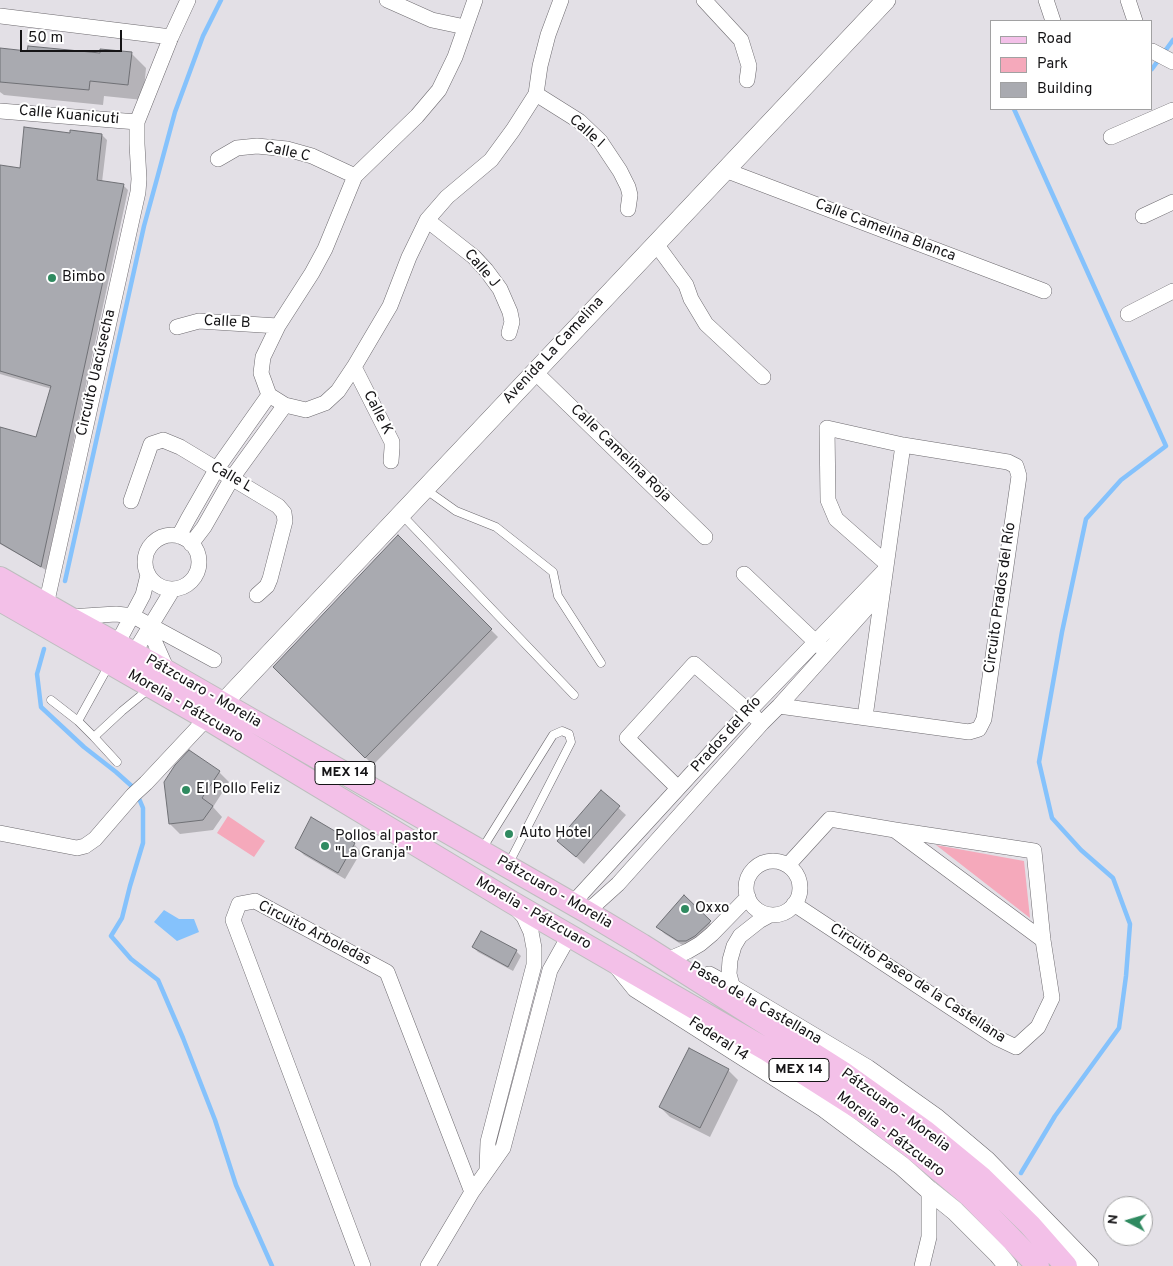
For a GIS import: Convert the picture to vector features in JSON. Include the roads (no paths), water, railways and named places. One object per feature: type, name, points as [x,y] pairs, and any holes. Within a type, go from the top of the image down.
[{"type":"main road","name":"Pátzcuaro - Morelia","points":[[0,578],[37,610],[68,617],[121,653],[168,672],[223,703],[642,945],[842,1072],[926,1132],[976,1187],[1030,1225],[1066,1266]]},
{"type":"main road","name":"Morelia - Pátzcuaro","points":[[0,600],[37,610],[121,653],[151,687],[206,718],[513,903],[767,1050],[866,1113],[914,1149],[976,1187],[1038,1266]]},
{"type":"street","name":"Circuito Uacúsecha","points":[[37,610],[138,192],[137,122],[188,0]]},
{"type":"street","points":[[387,0],[432,20],[465,27]]},
{"type":"street","points":[[475,0],[455,57],[439,90],[418,116],[355,176],[325,249],[278,326],[263,357],[262,373],[269,395],[285,405],[306,410],[325,403],[338,391],[390,306],[409,257],[427,220],[447,197],[491,160],[536,94],[540,66],[548,34],[561,0]]},
{"type":"street","points":[[704,0],[741,40],[749,66],[747,80]]},
{"type":"street","name":"Avenida La Camelina","points":[[223,703],[886,0]]},
{"type":"street","points":[[1046,0],[1053,20]]},
{"type":"street","points":[[1128,0],[1136,20]]},
{"type":"street","points":[[0,16],[171,38]]},
{"type":"street","points":[[1153,52],[1173,62]]},
{"type":"street","name":"Calle I","points":[[536,94],[579,122],[600,141],[628,187],[630,194],[628,209]]},
{"type":"street","points":[[1111,137],[1173,110]]},
{"type":"street","name":"Calle Kuanicuti","points":[[0,111],[137,122]]},
{"type":"street","name":"Calle C","points":[[218,159],[237,148],[257,146],[287,149],[312,156],[355,176]]},
{"type":"street","name":"Calle Camelina Blanca","points":[[725,170],[1044,291]]},
{"type":"street","points":[[1143,216],[1173,202]]},
{"type":"street","name":"Calle J","points":[[427,220],[474,257],[500,289],[510,312],[512,322],[509,333]]},
{"type":"street","points":[[656,244],[686,285],[706,324],[763,377]]},
{"type":"street","points":[[1128,314],[1173,291]]},
{"type":"street","name":"Calle B","points":[[177,328],[199,321],[278,326]]},
{"type":"street","name":"Calle K","points":[[354,367],[392,442],[391,461]]},
{"type":"street","name":"Calle Camelina Roja","points":[[535,372],[705,537]]},
{"type":"street","points":[[185,540],[188,519],[216,470],[269,395]]},
{"type":"street","points":[[185,540],[204,527],[232,478],[285,405]]},
{"type":"street","name":"Circuito Prados del Río","points":[[779,706],[969,732],[979,730],[984,719],[1019,476],[1016,466],[1008,462],[903,445],[827,428],[828,500],[836,519],[886,566]]},
{"type":"street","name":"Calle L","points":[[131,501],[151,444],[163,440],[180,447],[278,506],[284,513],[285,521],[270,579],[257,595]]},
{"type":"street","points":[[865,717],[903,445]]},
{"type":"street","points":[[170,535],[185,540],[196,551],[199,559],[195,576],[182,587],[173,589],[159,586],[148,574],[146,557],[149,549],[154,542],[170,535]]},
{"type":"street","name":"Prados del Río","points":[[579,908],[678,788],[886,566]]},
{"type":"street","points":[[121,653],[133,616],[143,595],[148,574]]},
{"type":"street","points":[[744,574],[826,652]]},
{"type":"street","points":[[121,653],[150,627],[173,589]]},
{"type":"street","points":[[579,908],[618,884],[883,590]]},
{"type":"street","points":[[0,608],[37,610]]},
{"type":"street","points":[[68,617],[116,614],[133,616],[150,627],[214,660]]},
{"type":"street","points":[[150,627],[168,672]]},
{"type":"street","points":[[678,788],[627,738],[694,664],[762,723]]},
{"type":"street","points":[[0,833],[77,848],[86,846],[96,839],[133,795],[206,718]]},
{"type":"street","name":"Circuito Paseo de la Castellana","points":[[788,865],[830,819],[1034,851],[1043,940],[1052,998],[1038,1027],[1016,1047],[997,1038],[794,904]]},
{"type":"street","name":"Circuito Paseo de la Castellana","points":[[895,830],[1043,940]]},
{"type":"street","points":[[733,989],[729,974],[730,960],[734,946],[740,936],[770,915],[779,914],[787,910],[794,904],[798,896],[800,888],[799,879],[794,871],[788,865],[772,860],[756,866],[750,873],[746,889],[748,898],[753,906],[761,912],[770,915]]},
{"type":"street","points":[[674,958],[706,939],[748,898]]},
{"type":"street","name":"Circuito Arboledas","points":[[363,1266],[233,920],[239,904],[255,901],[387,972],[472,1192]]},
{"type":"street","points":[[487,1169],[488,1142],[534,965],[534,948],[531,932],[524,917],[513,903]]},
{"type":"street","points":[[428,1266],[472,1192],[503,1148],[550,970],[569,936]]},
{"type":"street","name":"Paseo de la Castellana","points":[[642,945],[674,958],[733,989],[867,1069],[936,1118],[987,1162],[1089,1266]]},
{"type":"street","name":"Federal 14","points":[[615,962],[636,988],[823,1107],[902,1166],[954,1211],[998,1254],[1003,1265]]},
{"type":"street","points":[[529,983],[545,988]]},
{"type":"street","points":[[922,1266],[929,1237],[928,1190]]},
{"type":"lane","points":[[425,488],[456,511],[496,527],[553,572],[558,596],[601,664]]},
{"type":"lane","points":[[401,514],[574,695]]},
{"type":"lane","points":[[78,722],[121,653]]},
{"type":"lane","points":[[94,737],[122,710],[151,687]]},
{"type":"lane","points":[[51,700],[94,737],[117,762]]},
{"type":"lane","points":[[480,851],[553,735],[562,731],[569,734],[571,742],[507,866]]},
{"type":"water","points":[[164,910],[179,919],[194,919],[199,932],[177,941],[154,922]]},
{"type":"waterway","points":[[65,581],[144,226],[175,112],[203,36],[221,0]]},
{"type":"waterway","points":[[1153,68],[1173,40]]},
{"type":"waterway","points":[[1014,110],[1166,446],[1121,480],[1086,519],[1062,632],[1039,762],[1052,818],[1081,850],[1113,878],[1130,924],[1119,1028],[1055,1116],[1021,1173]]},
{"type":"waterway","points":[[44,649],[37,674],[41,707],[84,747],[135,789],[143,808],[143,843],[122,918],[111,936],[131,959],[158,980],[215,1120],[236,1185],[272,1266]]},
{"type":"place","name":"Bimbo","points":[[52,278]]},
{"type":"place","name":"El Pollo Feliz","points":[[186,790]]},
{"type":"place","name":"Auto Hotel","points":[[509,834]]},
{"type":"place","name":"Pollos al pastor \"La Granja\"","points":[[325,846]]},
{"type":"place","name":"Oxxo","points":[[685,909]]}]
